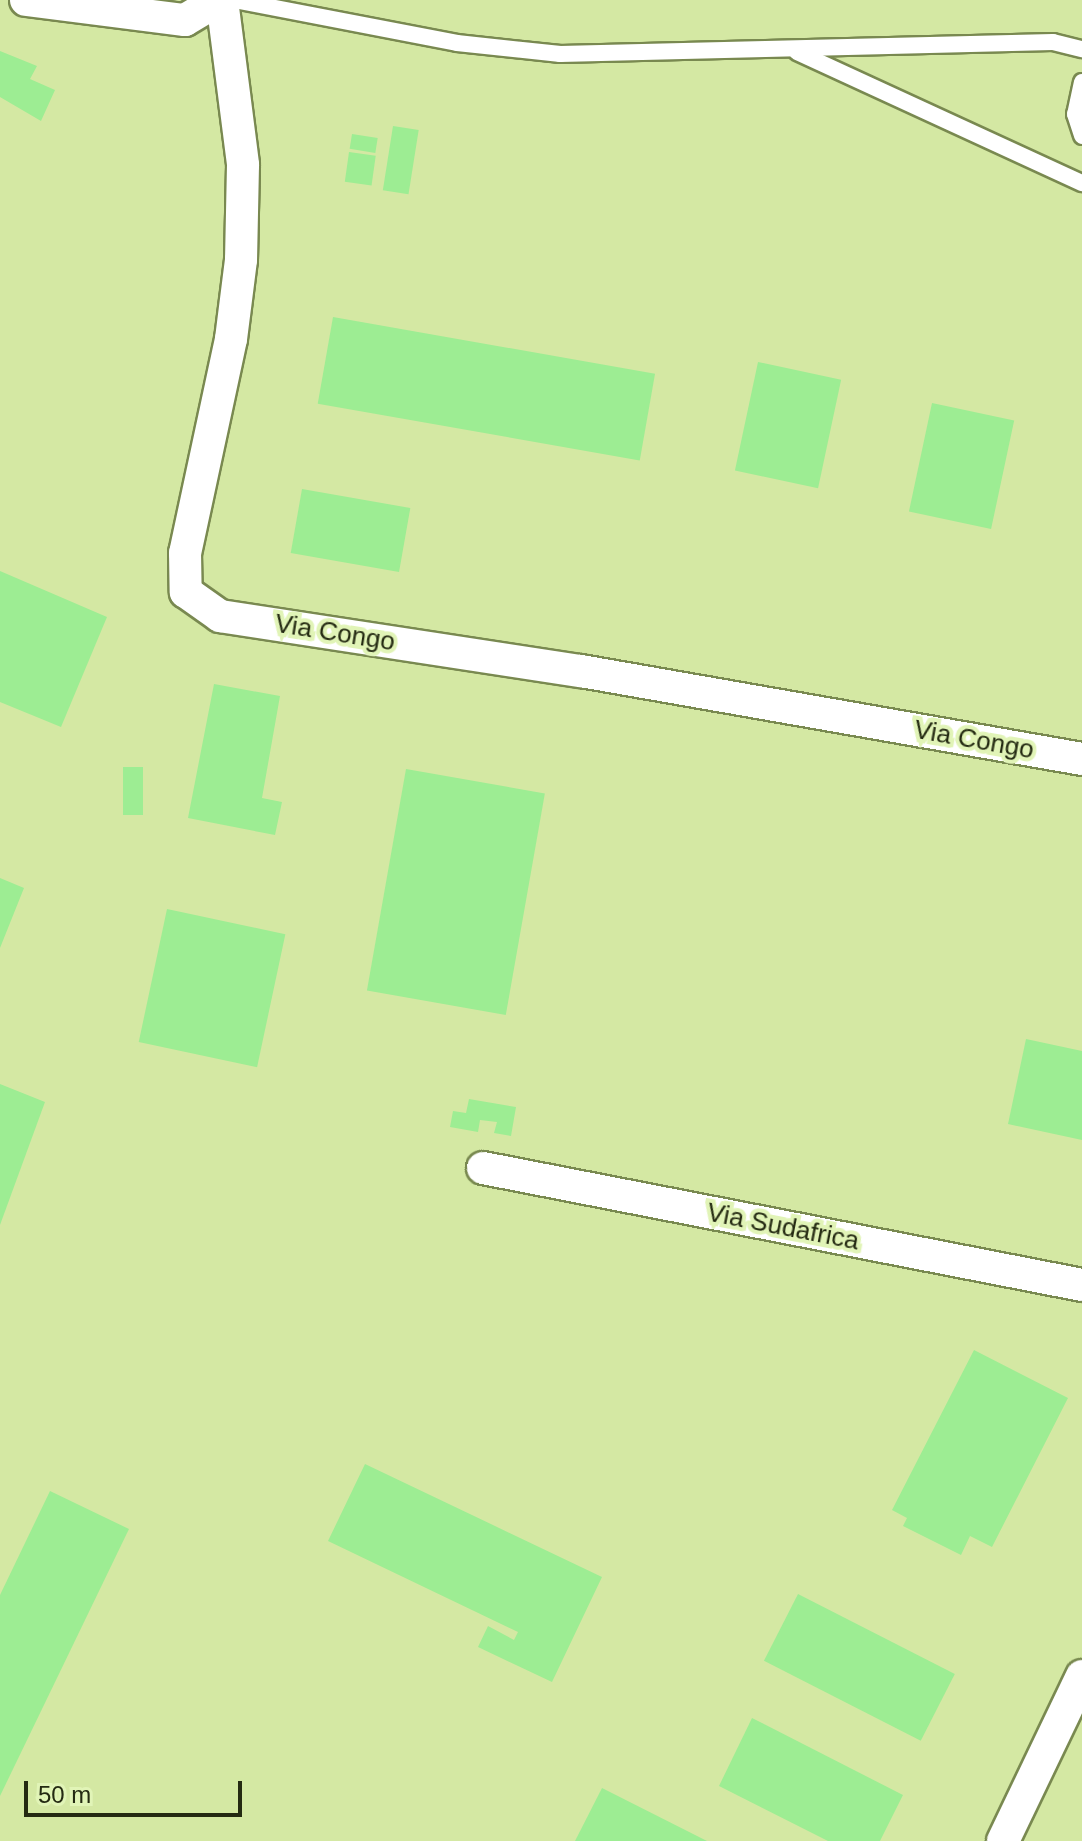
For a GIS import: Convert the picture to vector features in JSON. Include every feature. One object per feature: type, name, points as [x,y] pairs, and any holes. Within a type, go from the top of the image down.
[{"type":"street","points":[[26,0],[185,20],[220,0]]},
{"type":"street","name":"Via Congo","points":[[220,0],[243,165],[241,260],[231,339],[185,553],[186,592],[220,616],[596,674],[1082,759]]},
{"type":"street","name":"Via Sudafrica","points":[[483,1168],[1082,1285]]},
{"type":"street","points":[[1003,1841],[1082,1676]]},
{"type":"lane","points":[[234,0],[457,43],[560,54],[1053,42],[1082,49]]},
{"type":"lane","points":[[792,50],[1082,183]]},
{"type":"lane","points":[[1082,82],[1075,114],[1082,136]]},
{"type":"shaded area","points":[[0,0],[1082,0],[1082,1841],[0,1841]]},
{"type":"building","points":[[0,51],[37,66],[30,79],[55,90],[41,121],[0,97]]},
{"type":"building","points":[[393,126],[419,130],[409,194],[383,190]]},
{"type":"building","points":[[352,134],[378,138],[375,153],[350,149]]},
{"type":"building","points":[[349,152],[376,156],[372,185],[345,182]]},
{"type":"building","points":[[333,317],[655,374],[640,460],[318,404]]},
{"type":"building","points":[[758,362],[841,380],[818,488],[735,471]]},
{"type":"building","points":[[932,403],[1014,420],[991,529],[909,512]]},
{"type":"building","points":[[302,489],[410,508],[399,572],[291,553]]},
{"type":"building","points":[[0,571],[107,617],[61,727],[0,702]]},
{"type":"building","points":[[214,684],[280,696],[262,798],[282,802],[275,835],[188,818]]},
{"type":"building","points":[[123,767],[143,767],[143,815],[123,815]]},
{"type":"building","points":[[406,769],[545,793],[506,1015],[367,991]]},
{"type":"building","points":[[0,878],[24,888],[0,948]]},
{"type":"building","points":[[167,909],[285,934],[257,1067],[139,1042]]},
{"type":"building","points":[[1026,1039],[1082,1051],[1082,1140],[1008,1124]]},
{"type":"building","points":[[0,1084],[45,1102],[0,1225]]},
{"type":"building","points":[[469,1099],[516,1107],[511,1136],[494,1133],[497,1122],[480,1120],[478,1132],[450,1127],[453,1111],[466,1113]]},
{"type":"building","points":[[974,1350],[1068,1398],[992,1547],[970,1536],[961,1555],[903,1526],[907,1518],[892,1510]]},
{"type":"building","points":[[365,1464],[602,1577],[552,1682],[478,1647],[488,1626],[514,1640],[518,1632],[328,1541]]},
{"type":"building","points":[[50,1491],[129,1529],[0,1796],[0,1595]]},
{"type":"building","points":[[798,1594],[955,1674],[921,1741],[764,1661]]},
{"type":"building","points":[[752,1718],[903,1795],[880,1841],[828,1841],[719,1786]]},
{"type":"building","points":[[602,1788],[707,1841],[575,1841]]}]
